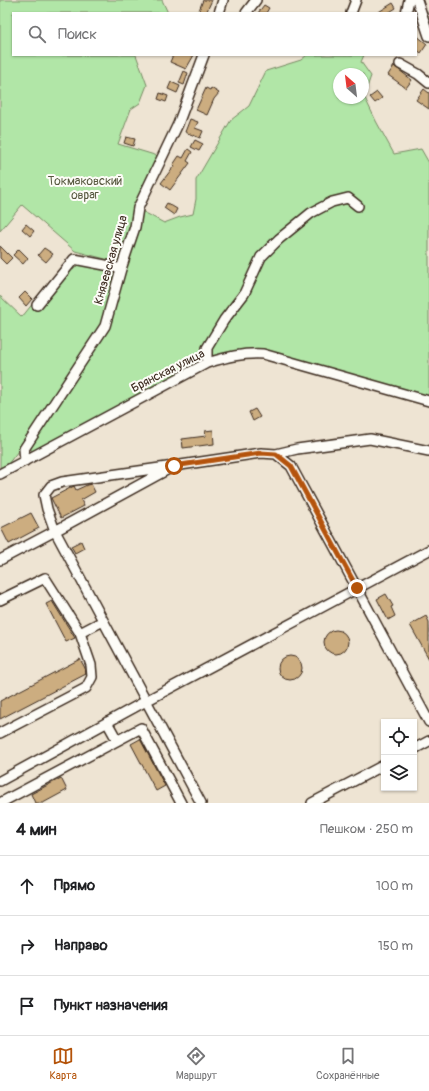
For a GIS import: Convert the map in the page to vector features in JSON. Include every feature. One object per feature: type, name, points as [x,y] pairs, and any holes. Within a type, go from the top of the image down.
[{"type":"street","points":[[219,12],[223,0]]},
{"type":"street","points":[[247,12],[256,0]]},
{"type":"street","points":[[351,12],[356,0]]},
{"type":"street","points":[[406,12],[409,0]]},
{"type":"street","points":[[416,0],[428,32]]},
{"type":"street","name":"Князевская улица","points":[[25,461],[24,449],[105,326],[121,269],[135,227],[138,208],[178,124],[204,56]]},
{"type":"street","points":[[400,64],[418,74],[429,83]]},
{"type":"street","points":[[207,363],[207,348],[224,320],[244,294],[261,257],[279,239],[311,213],[332,202],[348,198],[358,206]]},
{"type":"street","points":[[37,305],[74,259],[121,269]]},
{"type":"street","name":"Брянская улица","points":[[0,474],[207,363],[232,355],[246,353],[263,354],[429,401]]},
{"type":"street","points":[[201,803],[55,531],[47,509],[44,495],[51,486],[62,482],[261,453],[276,454],[297,448],[370,439],[429,450]]},
{"type":"street","points":[[276,454],[291,466],[429,722]]},
{"type":"street","points":[[0,560],[174,466]]},
{"type":"street","points":[[0,781],[146,701],[429,550]]},
{"type":"street","points":[[0,600],[45,578],[80,633],[91,665],[92,677],[86,688],[0,733]]},
{"type":"street","points":[[80,633],[103,621]]},
{"type":"street","points":[[107,722],[117,740]]},
{"type":"street","points":[[0,803],[141,728],[181,803]]},
{"type":"street","points":[[417,747],[429,741]]},
{"type":"street","points":[[312,803],[381,767]]},
{"type":"green space","name":"Токмаковский овраг","points":[[0,0],[162,0],[168,12],[12,12],[12,56],[136,56],[147,85],[140,103],[131,109],[118,144],[158,156],[136,208],[117,262],[75,251],[22,205],[0,231]]},
{"type":"green space","points":[[306,56],[364,56],[361,62],[365,68],[333,68],[333,104],[368,104],[394,154],[421,149],[429,163],[429,398],[263,350],[239,351],[224,353],[202,361],[34,451],[31,450],[30,445],[108,327],[140,210],[164,223],[193,214],[196,199],[196,180],[231,120],[249,106],[266,71],[301,60]]},
{"type":"green space","points":[[65,263],[73,270],[78,265],[83,264],[112,271],[115,275],[102,324],[18,451],[8,464],[0,468],[0,296],[22,317]]},
{"type":"building","points":[[203,0],[212,0],[206,12],[198,12]]},
{"type":"building","points":[[393,3],[396,8],[390,12],[379,12]]},
{"type":"building","points":[[264,5],[269,8],[267,12],[259,12]]},
{"type":"building","points":[[417,36],[427,44],[421,53],[417,50]]},
{"type":"building","points":[[173,56],[193,56],[186,69],[170,62]]},
{"type":"building","points":[[394,66],[412,80],[406,88],[388,75]]},
{"type":"building","points":[[184,71],[188,73],[184,85],[179,83]]},
{"type":"building","points":[[171,82],[180,86],[177,93],[168,89]]},
{"type":"building","points":[[206,88],[210,90],[211,88],[219,93],[214,99],[207,115],[196,110]]},
{"type":"building","points":[[424,89],[429,93],[429,109],[416,100]]},
{"type":"building","points":[[377,92],[382,98],[375,103],[370,97]]},
{"type":"building","points":[[160,93],[168,96],[166,102],[158,99]]},
{"type":"building","points":[[190,119],[198,122],[195,128],[203,131],[200,138],[185,132]]},
{"type":"building","points":[[126,137],[135,139],[133,146],[124,143]]},
{"type":"building","points":[[195,140],[203,144],[199,151],[191,147]]},
{"type":"building","points":[[188,149],[192,152],[187,161],[190,163],[170,190],[161,183],[174,166],[173,165],[179,156],[183,158]]},
{"type":"building","points":[[167,203],[177,209],[174,215],[164,208]]},
{"type":"building","points":[[26,224],[34,231],[30,236],[22,229]]},
{"type":"building","points":[[0,246],[12,258],[6,264],[0,258]]},
{"type":"building","points":[[44,248],[53,254],[46,262],[38,255]]},
{"type":"building","points":[[19,249],[28,258],[23,264],[13,255]]},
{"type":"building","points":[[25,292],[32,299],[26,306],[19,298]]},
{"type":"building","points":[[255,409],[260,417],[253,421],[249,412]]},
{"type":"building","points":[[213,430],[214,444],[183,448],[182,439],[206,436],[205,431]]},
{"type":"building","points":[[91,484],[95,492],[81,500],[84,506],[61,518],[51,498],[74,486],[76,490]]},
{"type":"building","points":[[31,513],[39,528],[9,544],[1,528]]},
{"type":"building","points":[[81,541],[84,548],[75,553],[71,546]]},
{"type":"building","points":[[386,594],[393,606],[391,607],[395,616],[388,620],[377,599]]},
{"type":"building","points":[[52,601],[75,638],[66,642],[46,604]]},
{"type":"building","points":[[426,616],[429,622],[429,659],[410,625]]},
{"type":"building","points":[[336,630],[341,631],[347,637],[347,647],[341,653],[336,654],[331,653],[325,647],[324,642],[325,637],[331,631]]},
{"type":"building","points":[[290,656],[295,657],[301,663],[301,673],[295,679],[290,680],[285,679],[279,673],[278,668],[279,663],[285,657]]},
{"type":"building","points":[[80,659],[85,668],[86,674],[0,719],[0,701]]},
{"type":"building","points":[[140,739],[165,786],[156,791],[131,744]]},
{"type":"building","points":[[61,778],[67,790],[43,803],[35,803],[31,794]]},
{"type":"route","points":[[174,466],[261,453],[276,454],[291,466],[357,588]]}]
